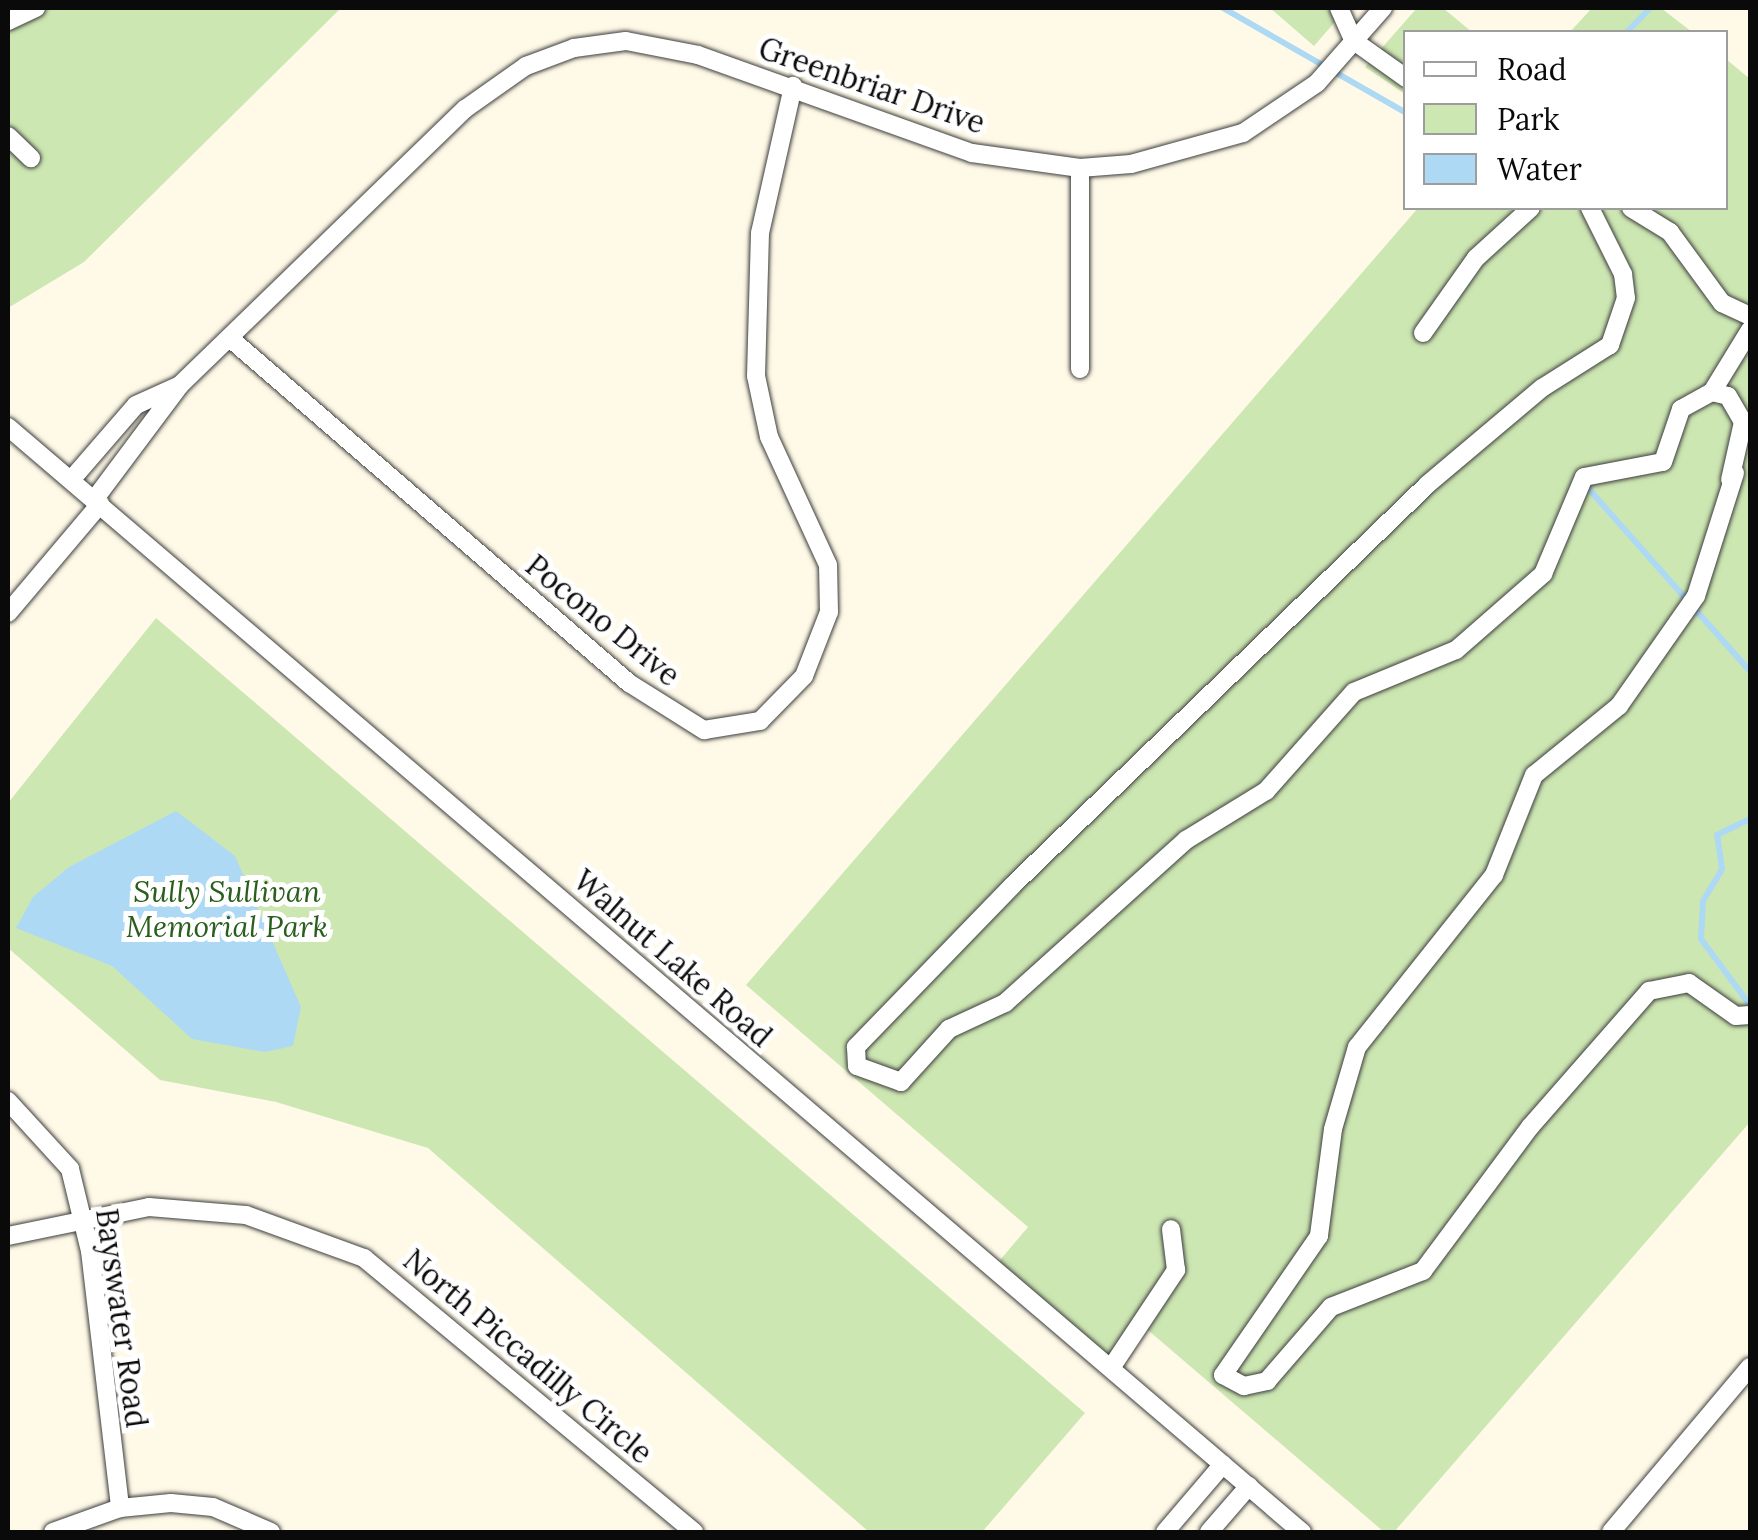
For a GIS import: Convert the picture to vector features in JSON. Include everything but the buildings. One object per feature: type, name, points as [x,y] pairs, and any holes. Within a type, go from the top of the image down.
[{"type":"street","points":[[8,21],[36,8]]},
{"type":"street","points":[[1338,8],[1354,40],[1403,76]]},
{"type":"street","name":"Greenbriar Drive","points":[[8,613],[97,502],[180,385],[232,340],[464,108],[526,66],[626,42],[793,86],[972,153],[1080,168],[1131,164],[1243,133],[1283,112],[1383,8]]},
{"type":"street","name":"Pocono Drive","points":[[232,340],[628,682],[704,730],[760,721],[804,676],[830,612],[828,565],[770,436],[756,376],[760,233],[793,86]]},
{"type":"street","points":[[8,136],[31,158]]},
{"type":"street","points":[[1080,168],[1080,369]]},
{"type":"street","points":[[1423,332],[1476,258],[1528,210]]},
{"type":"street","points":[[1591,210],[1623,274],[1626,298],[1610,345],[1542,388],[1427,486],[1013,886],[856,1048],[856,1066],[901,1082],[949,1029],[1004,1003],[1186,840],[1266,791],[1354,692],[1456,650],[1543,574],[1584,477],[1663,462],[1681,409],[1712,392],[1750,330]]},
{"type":"street","points":[[1633,210],[1670,232],[1722,302],[1750,316]]},
{"type":"street","name":"Greenbriar Drive","points":[[71,480],[136,405],[180,385]]},
{"type":"street","points":[[1712,392],[1728,396],[1743,422],[1701,579],[1650,664],[1597,730],[1534,775],[1494,875],[1357,1048],[1333,1129],[1319,1236],[1224,1375],[1244,1386],[1268,1381],[1332,1306],[1423,1271],[1530,1126],[1650,991],[1689,983],[1736,1016],[1750,1015]]},
{"type":"street","name":"Walnut Lake Road","points":[[8,427],[1302,1532]]},
{"type":"street","points":[[1730,480],[1750,450]]},
{"type":"street","name":"Bayswater Road","points":[[8,1101],[70,1170],[81,1214],[120,1508]]},
{"type":"street","name":"North Piccadilly Circle","points":[[8,1236],[81,1214],[149,1207],[246,1215],[364,1258],[694,1532]]},
{"type":"street","points":[[1111,1368],[1176,1270],[1171,1230]]},
{"type":"street","points":[[1609,1529],[1750,1367]]},
{"type":"street","points":[[1165,1532],[1223,1464]]},
{"type":"street","points":[[1210,1532],[1249,1486]]},
{"type":"street","points":[[53,1532],[120,1508],[213,1507],[271,1532]]},
{"type":"green space","points":[[8,8],[341,8],[84,262],[8,308]]},
{"type":"green space","points":[[1270,8],[1347,8],[1314,46]]},
{"type":"green space","points":[[1417,8],[1443,8],[1470,30],[1403,30],[1403,93],[1365,67]]},
{"type":"green space","points":[[1592,8],[1661,8],[1689,30],[1572,30]]},
{"type":"green space","points":[[1728,61],[1750,79],[1750,1122],[1394,1532],[1384,1532],[1142,1325],[1108,1363],[995,1266],[1028,1227],[746,985],[1416,210],[1728,210]]},
{"type":"green space","name":"Sully Sullivan Memorial Park","points":[[156,618],[1085,1413],[982,1532],[869,1532],[428,1148],[276,1102],[160,1080],[8,948],[8,803]]},
{"type":"water","points":[[176,811],[235,856],[301,1007],[293,1046],[265,1052],[192,1039],[112,966],[16,928],[33,897],[69,867]]},
{"type":"waterway","points":[[1223,8],[1403,111]]},
{"type":"waterway","points":[[1629,30],[1650,8]]},
{"type":"waterway","points":[[1587,487],[1750,671]]},
{"type":"waterway","points":[[1750,819],[1717,835],[1722,869],[1703,901],[1701,939],[1750,1005]]}]
